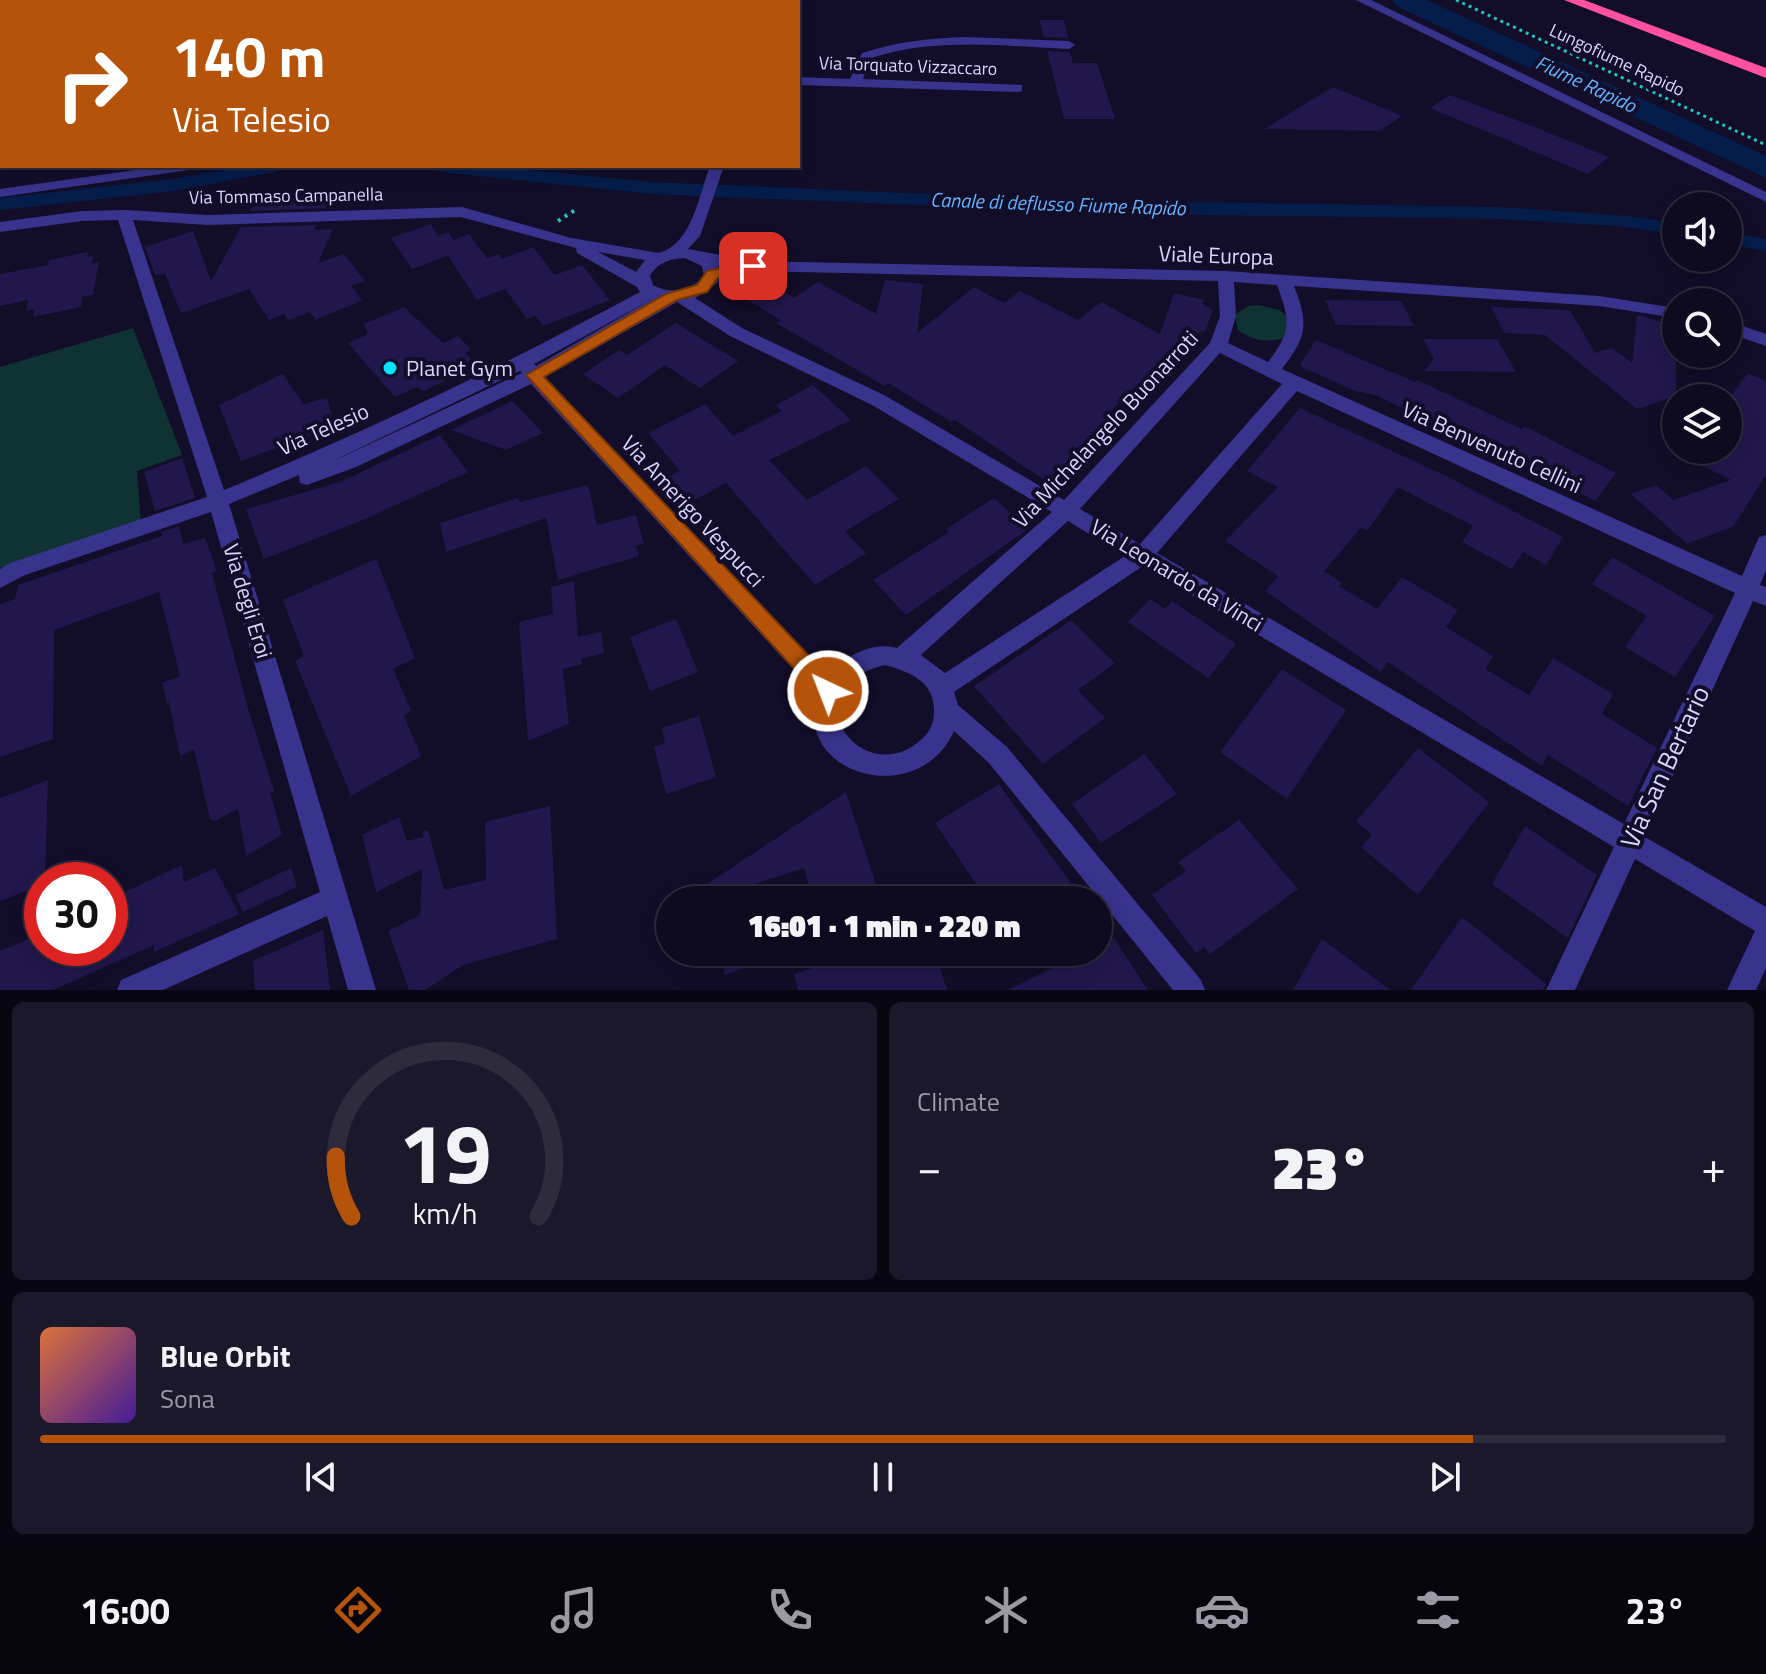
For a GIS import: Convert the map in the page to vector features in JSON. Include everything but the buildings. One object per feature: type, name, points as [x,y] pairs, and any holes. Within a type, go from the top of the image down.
[{"type":"highway","points":[[1571,0],[1766,73]]},
{"type":"street","points":[[1362,0],[1766,198]]},
{"type":"street","points":[[855,82],[866,56],[890,46],[972,41],[1069,45]]},
{"type":"street","name":"Via Torquato Vizzaccaro","points":[[800,81],[1017,88]]},
{"type":"street","points":[[0,193],[178,168]]},
{"type":"street","points":[[647,288],[645,269],[692,236],[716,170]]},
{"type":"street","name":"Via Tommaso Campanella","points":[[0,227],[82,216],[127,215],[207,220],[462,212],[569,242],[667,256],[706,268]]},
{"type":"street","name":"Via degli Eroi","points":[[127,215],[125,221],[219,506],[362,990]]},
{"type":"street","points":[[692,236],[706,268],[705,297],[717,321]]},
{"type":"street","name":"Via Tommaso Campanella","points":[[569,242],[647,288],[676,297]]},
{"type":"street","name":"Viale Europa","points":[[706,268],[753,266],[1226,276],[1599,301],[1662,311]]},
{"type":"street","name":"Via Telesio","points":[[0,579],[18,569],[349,462],[528,369],[676,297],[692,294],[706,268]]},
{"type":"street","name":"Via Michelangelo Buonarroti","points":[[903,657],[1067,510],[1218,345],[1228,316],[1226,276]]},
{"type":"street","points":[[1271,371],[1295,339],[1299,320],[1284,280]]},
{"type":"street","name":"Via Telesio","points":[[528,369],[647,288]]},
{"type":"street","name":"Via Leonardo da Vinci","points":[[676,297],[717,321],[878,400],[1766,922]]},
{"type":"street","points":[[1742,332],[1766,340]]},
{"type":"street","name":"Via Benvenuto Cellini","points":[[1218,345],[1757,592]]},
{"type":"street","name":"Via Amerigo Vespucci","points":[[528,369],[828,691]]},
{"type":"street","points":[[945,699],[1143,555],[1294,382]]},
{"type":"street","name":"Via San Bertario","points":[[1560,990],[1757,592],[1766,543]]},
{"type":"street","points":[[945,699],[945,728],[936,744],[922,756],[904,764],[884,767],[865,763],[847,754],[834,741],[826,725],[824,708],[828,691],[837,677],[859,661],[885,655],[903,657],[926,669],[945,699],[998,755],[1079,850],[1191,990]]},
{"type":"street","points":[[131,990],[337,898]]},
{"type":"street","points":[[1741,990],[1766,938]]},
{"type":"path","name":"Lungofiume Rapido","points":[[1456,0],[1766,145]]},
{"type":"path","points":[[558,221],[575,210]]},
{"type":"green space","points":[[1248,306],[1279,310],[1292,320],[1283,338],[1259,340],[1238,330],[1235,315]]},
{"type":"green space","points":[[133,328],[182,455],[137,471],[141,523],[0,568],[0,367]]},
{"type":"waterway","name":"Fiume Rapido","points":[[1405,0],[1766,168]]},
{"type":"waterway","name":"Canale di deflusso Fiume Rapido","points":[[0,204],[173,185],[264,168]]},
{"type":"waterway","name":"Canale di deflusso Fiume Rapido","points":[[457,168],[652,188],[1135,208],[1499,213],[1617,220],[1662,226]]},
{"type":"waterway","name":"Canale di deflusso Fiume Rapido","points":[[1742,241],[1766,245]]},
{"type":"place","name":"Planet Gym","points":[[390,368]]},
{"type":"route","points":[[753,266],[713,274],[702,289],[671,297],[646,314],[534,375],[828,691]]}]
